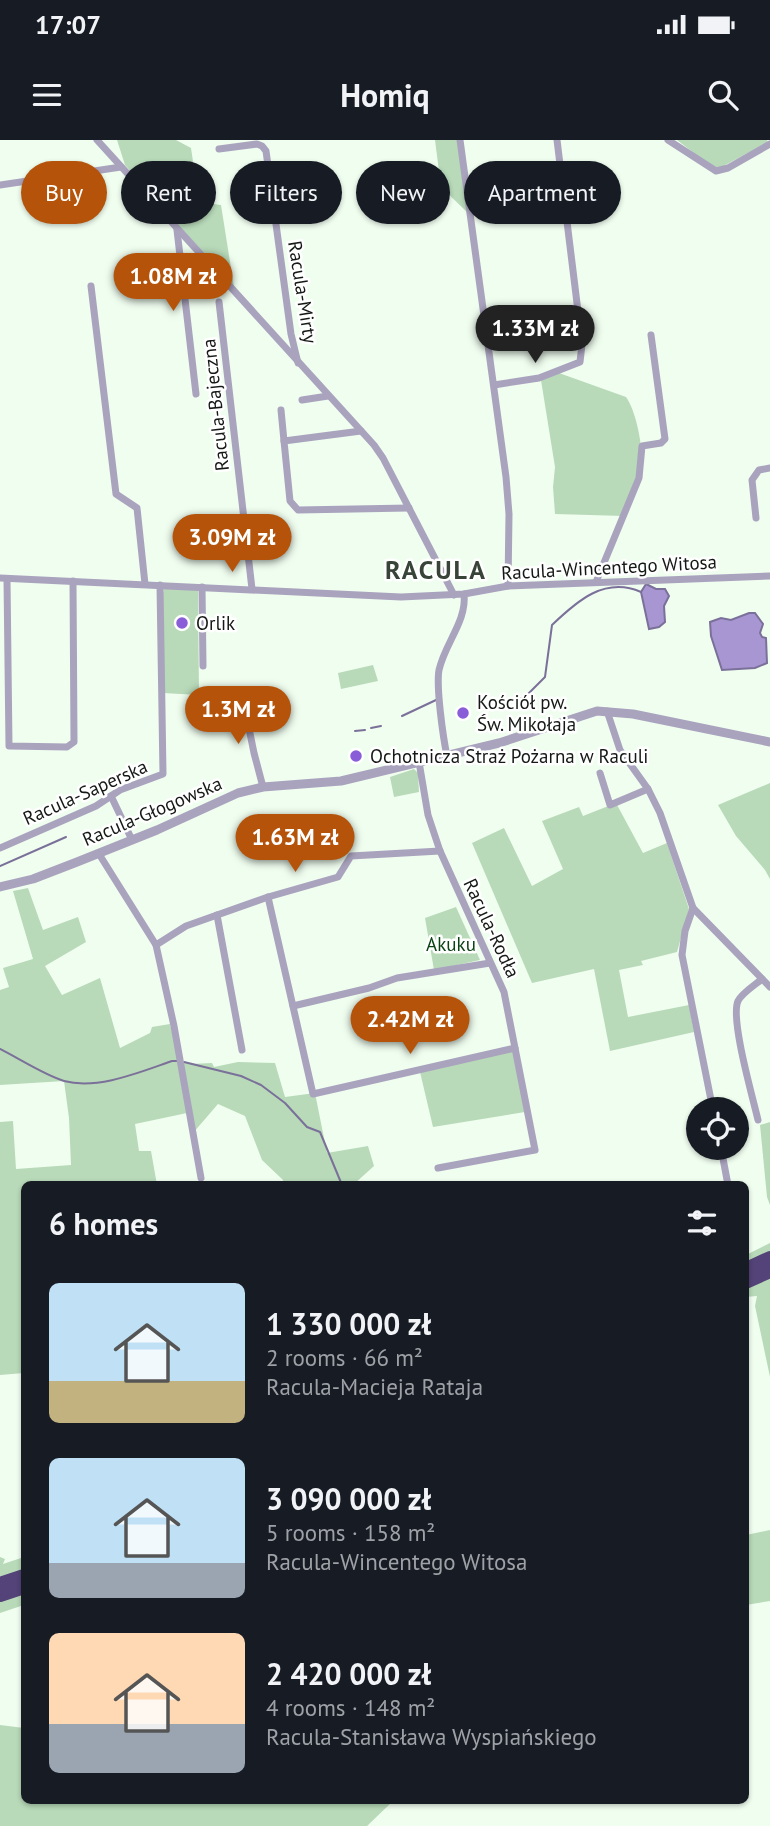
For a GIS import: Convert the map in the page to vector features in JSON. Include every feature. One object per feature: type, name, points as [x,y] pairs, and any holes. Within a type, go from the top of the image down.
[{"type":"highway","points":[[749,1268],[770,1258]]},
{"type":"highway","points":[[749,1281],[770,1271]]},
{"type":"highway","points":[[0,1584],[21,1577]]},
{"type":"highway","points":[[0,1595],[21,1588]]},
{"type":"street","points":[[97,140],[121,167]]},
{"type":"street","points":[[460,140],[509,514],[508,586]]},
{"type":"street","points":[[494,384],[540,378],[580,362],[582,344],[557,140]]},
{"type":"street","points":[[668,140],[716,171],[728,168],[770,144]]},
{"type":"street","name":"Racula-Mirty","points":[[219,149],[257,144],[266,151],[291,334],[298,363]]},
{"type":"street","points":[[0,185],[121,167]]},
{"type":"street","points":[[172,224],[383,457],[454,595]]},
{"type":"street","points":[[176,229],[197,394]]},
{"type":"street","points":[[90,286],[116,494],[137,508],[145,584]]},
{"type":"street","name":"Racula-Bajeczna","points":[[219,302],[252,589]]},
{"type":"street","points":[[596,582],[639,478],[642,446],[662,443],[665,439],[651,335]]},
{"type":"street","points":[[302,400],[328,396]]},
{"type":"street","points":[[281,410],[290,501],[298,510],[409,508]]},
{"type":"street","points":[[284,441],[361,431]]},
{"type":"street","points":[[756,518],[752,480],[759,470],[770,468]]},
{"type":"street","name":"Racula-Wincentego Witosa","points":[[73,581],[74,742],[67,747],[9,746],[3,579],[73,581],[145,584],[401,597],[464,594],[508,586],[770,576]]},
{"type":"street","name":"Racula-Saperska","points":[[0,848],[96,806],[120,790],[162,775],[160,585]]},
{"type":"street","points":[[202,587],[203,666]]},
{"type":"street","points":[[447,756],[438,676],[449,642],[465,607],[464,594]]},
{"type":"street","points":[[243,699],[263,787]]},
{"type":"street","points":[[607,711],[620,750],[648,789],[670,836],[693,908],[770,987]]},
{"type":"street","name":"Racula-Głogowska","points":[[0,887],[33,879],[132,841],[224,799],[263,787],[331,783],[524,736],[587,713],[607,711],[633,714],[770,742]]},
{"type":"street","name":"Racula-Rodła","points":[[419,762],[428,815],[440,851],[504,992],[535,1150],[438,1168]]},
{"type":"street","points":[[600,773],[610,805],[648,789]]},
{"type":"street","points":[[111,796],[132,841]]},
{"type":"street","points":[[156,945],[186,926],[268,897],[336,877],[351,856],[440,851]]},
{"type":"street","points":[[99,853],[156,945],[174,1026],[201,1178]]},
{"type":"street","points":[[268,897],[313,1094],[514,1048]]},
{"type":"street","points":[[693,908],[685,931],[682,955],[710,1097]]},
{"type":"street","points":[[217,915],[242,1050]]},
{"type":"street","points":[[293,1006],[369,988],[397,978],[490,963]]},
{"type":"street","points":[[758,1120],[740,1040],[736,1009],[742,996],[762,979]]},
{"type":"street","points":[[723,1160],[727,1181]]},
{"type":"green space","points":[[117,140],[176,140],[191,148],[193,161],[124,161]]},
{"type":"green space","points":[[435,140],[458,140],[464,184],[464,209],[450,196],[450,161],[438,161]]},
{"type":"green space","points":[[677,140],[767,140],[768,142],[716,170]]},
{"type":"green space","points":[[216,204],[221,205],[234,287],[178,224],[216,224]]},
{"type":"green space","points":[[559,373],[626,397],[630,404],[639,434],[642,466],[638,485],[624,516],[555,514],[555,467],[540,374]]},
{"type":"green space","points":[[164,589],[198,589],[199,695],[163,693]]},
{"type":"green space","points":[[373,665],[378,681],[341,689],[338,673]]},
{"type":"green space","points":[[414,769],[418,773],[419,792],[394,797],[390,777]]},
{"type":"green space","points":[[770,783],[770,879],[736,836],[718,805]]},
{"type":"green space","points":[[616,803],[643,853],[667,843],[689,909],[677,952],[641,961],[643,965],[619,970],[628,1017],[689,1005],[694,1032],[610,1051],[594,969],[532,983],[472,843],[504,828],[532,886],[563,869],[542,821],[579,807],[583,816]]},
{"type":"green space","points":[[28,888],[43,930],[78,917],[86,942],[45,966],[62,995],[100,978],[120,1048],[150,1033],[152,1027],[170,1024],[180,1061],[190,1064],[212,1063],[214,1067],[238,1062],[275,1063],[285,1097],[315,1093],[327,1153],[368,1146],[374,1166],[357,1181],[283,1181],[262,1160],[245,1116],[218,1104],[193,1133],[187,1113],[135,1124],[139,1151],[151,1151],[156,1181],[21,1181],[21,1373],[0,1375],[0,1122],[13,1121],[16,1169],[71,1165],[64,1081],[0,1085],[0,990],[9,987],[3,968],[33,959],[13,891]]},
{"type":"green space","name":"Akuku","points":[[456,907],[480,960],[434,970],[425,918]]},
{"type":"green space","points":[[513,1051],[525,1112],[433,1127],[420,1072]]},
{"type":"green space","points":[[770,1122],[770,1205],[760,1125]]},
{"type":"green space","points":[[770,1243],[770,1377],[755,1306],[757,1296],[749,1297],[749,1254]]},
{"type":"green space","points":[[770,1530],[770,1601],[749,1604],[749,1534]]},
{"type":"green space","points":[[0,1557],[5,1559],[3,1564],[21,1558],[21,1606],[0,1613]]},
{"type":"green space","points":[[0,1725],[21,1728],[21,1804],[390,1804],[367,1826],[0,1826]]},
{"type":"shaded area","points":[[646,584],[656,589],[665,589],[669,596],[664,606],[665,622],[659,627],[649,629],[641,592]]},
{"type":"shaded area","points":[[755,613],[763,624],[760,633],[766,638],[767,663],[755,668],[722,670],[711,636],[710,622],[721,618],[731,620]]},
{"type":"waterway","points":[[487,706],[524,698],[545,677],[552,625],[571,607],[604,589],[628,588],[641,592]]},
{"type":"waterway","points":[[402,716],[436,700]]},
{"type":"waterway","points":[[371,728],[381,726]]},
{"type":"waterway","points":[[355,731],[365,730]]},
{"type":"waterway","points":[[0,866],[66,837]]},
{"type":"waterway","points":[[0,1049],[49,1075],[77,1083],[119,1079],[177,1061]]},
{"type":"waterway","points":[[184,1062],[241,1076],[261,1085],[285,1103],[307,1127],[320,1132],[340,1181]]},
{"type":"place","name":"Orlik","points":[[182,623]]},
{"type":"place","name":"Kościół pw. Św. Mikołaja","points":[[463,713]]},
{"type":"place","name":"Ochotnicza Straż Pożarna w Raculi","points":[[356,756]]},
{"type":"district","name":"RACULA","points":[[436,569]]}]
